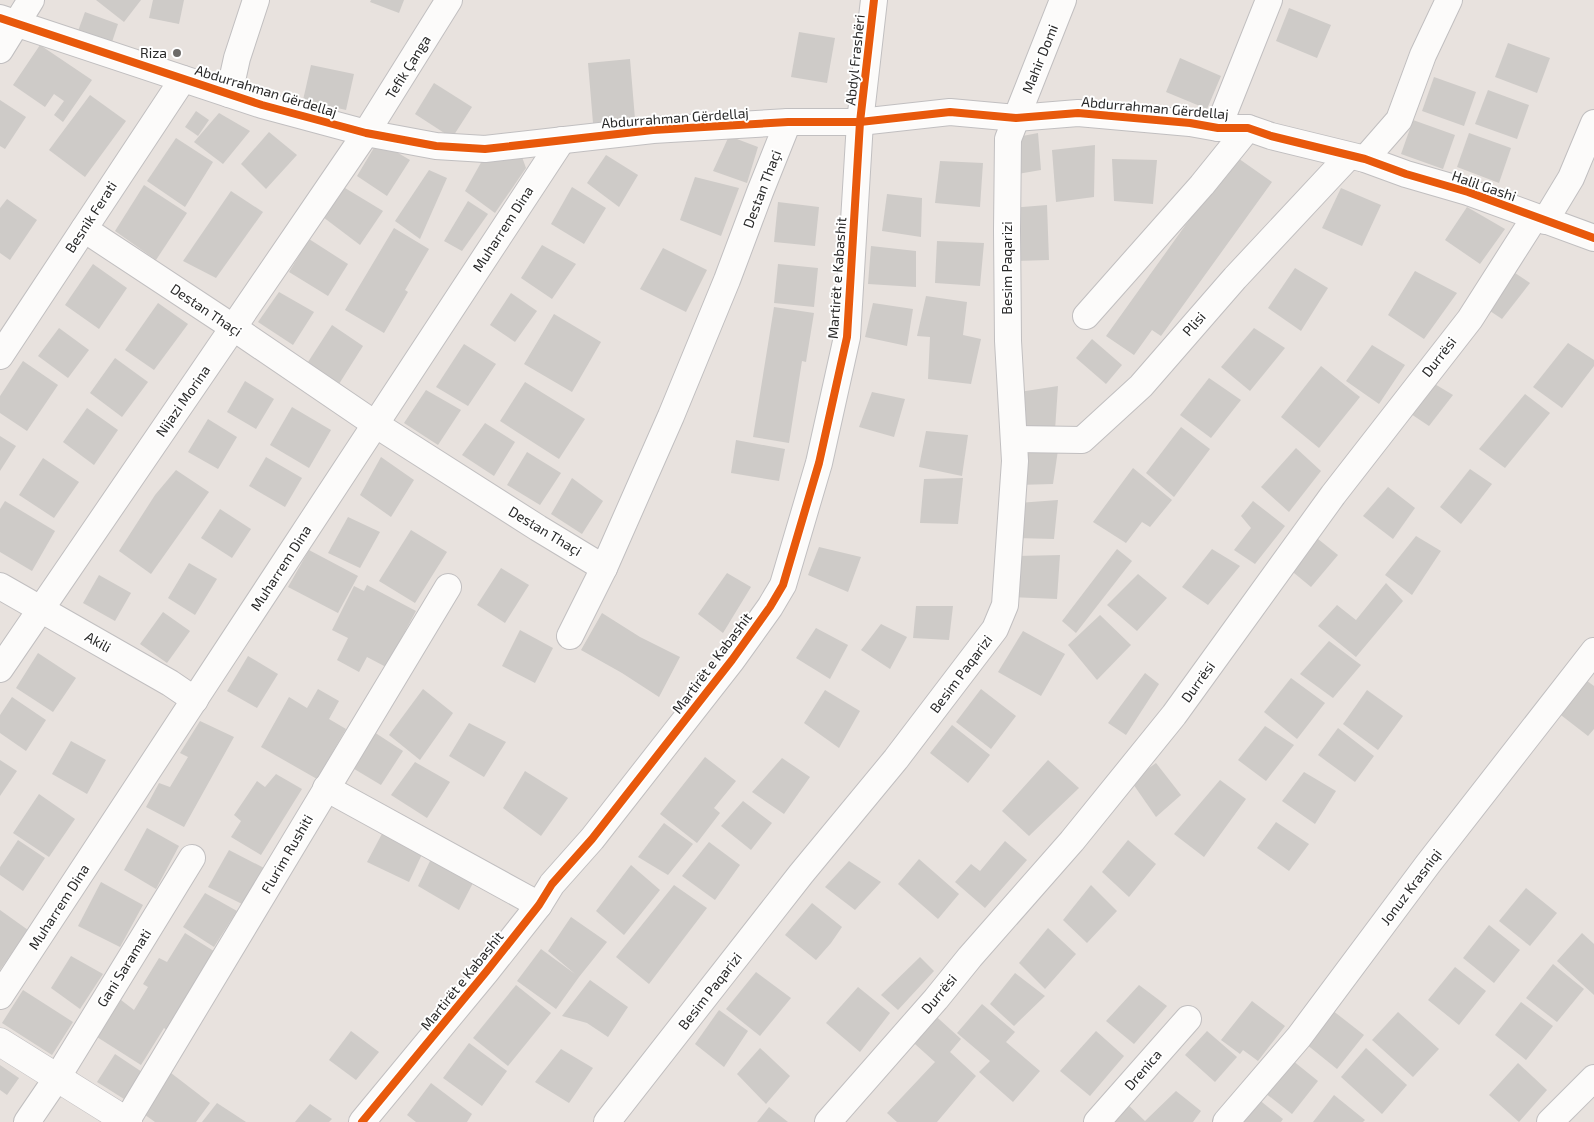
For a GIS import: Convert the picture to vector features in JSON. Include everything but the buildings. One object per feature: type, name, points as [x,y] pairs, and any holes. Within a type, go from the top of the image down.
[{"type":"street","points":[[0,50],[9,20],[31,0]]},
{"type":"street","points":[[228,94],[237,58],[256,0]]},
{"type":"street","name":"Tefik Çanga","points":[[366,133],[450,0]]},
{"type":"street","name":"Abdyl Frashëri","points":[[860,122],[874,0]]},
{"type":"street","name":"Mahir Domi","points":[[1016,118],[1064,0]]},
{"type":"street","name":"Abdurrahman Gërdellaj","points":[[1218,128],[1269,0]]},
{"type":"street","name":"Plisi","points":[[1015,439],[1082,440],[1140,386],[1234,278],[1357,157],[1399,120],[1424,55],[1449,0]]},
{"type":"street","name":"Abdurrahman Gërdellaj","points":[[9,20],[228,94],[366,133],[436,146],[485,149],[654,130],[788,122],[860,122],[950,112],[1016,118],[1078,112],[1190,123],[1218,128],[1248,128],[1271,136],[1357,157]]},
{"type":"street","name":"Besnik Ferati","points":[[0,356],[183,79]]},
{"type":"street","name":"Besim Paqarizi","points":[[607,1122],[801,874],[902,752],[995,629],[1005,605],[1015,461],[1008,341],[1008,139],[1016,118]]},
{"type":"street","name":"Destan Thaçi","points":[[84,229],[375,424],[604,568],[671,416],[727,280],[788,122]]},
{"type":"street","name":"Martirët e Kabashit","points":[[362,1122],[539,906],[552,884],[592,839],[732,660],[784,585],[820,463],[847,337],[860,122]]},
{"type":"street","name":"Durrësi","points":[[828,1122],[1072,841],[1174,715],[1333,495],[1470,318],[1571,178],[1594,123]]},
{"type":"street","name":"Abdurrahman Gërdellaj","points":[[1086,316],[1202,185],[1248,128]]},
{"type":"street","name":"Nijazi Morina","points":[[0,669],[366,133]]},
{"type":"street","name":"Muharrem Dina","points":[[0,996],[562,140]]},
{"type":"street","name":"Halil Gashi","points":[[1357,157],[1468,192],[1594,238]]},
{"type":"street","points":[[570,636],[604,568]]},
{"type":"street","name":"Akili","points":[[0,586],[170,682],[195,700]]},
{"type":"street","name":"Flurim Rushiti","points":[[127,1122],[448,587]]},
{"type":"street","name":"Jonuz Krasniqi","points":[[1226,1122],[1299,1037],[1428,864],[1594,650]]},
{"type":"street","points":[[326,788],[539,906]]},
{"type":"street","name":"Gani Saramati","points":[[26,1122],[57,1078],[192,858]]},
{"type":"street","name":"Drenica","points":[[1097,1122],[1188,1018]]},
{"type":"street","points":[[0,1042],[127,1122]]},
{"type":"street","points":[[1550,1122],[1594,1078]]},
{"type":"cycle path","points":[[362,1122],[486,972],[539,905],[552,884],[592,839],[732,660],[770,607],[783,585],[819,463],[847,337],[860,122],[874,0]]},
{"type":"cycle path","points":[[0,18],[262,105],[366,133],[436,146],[485,149],[653,130],[788,122],[860,122],[950,112],[1016,118],[1078,113],[1190,123],[1218,128],[1248,128],[1271,136],[1365,159],[1406,174],[1468,192],[1594,238]]},
{"type":"place","name":"Riza","points":[[177,53]]}]
